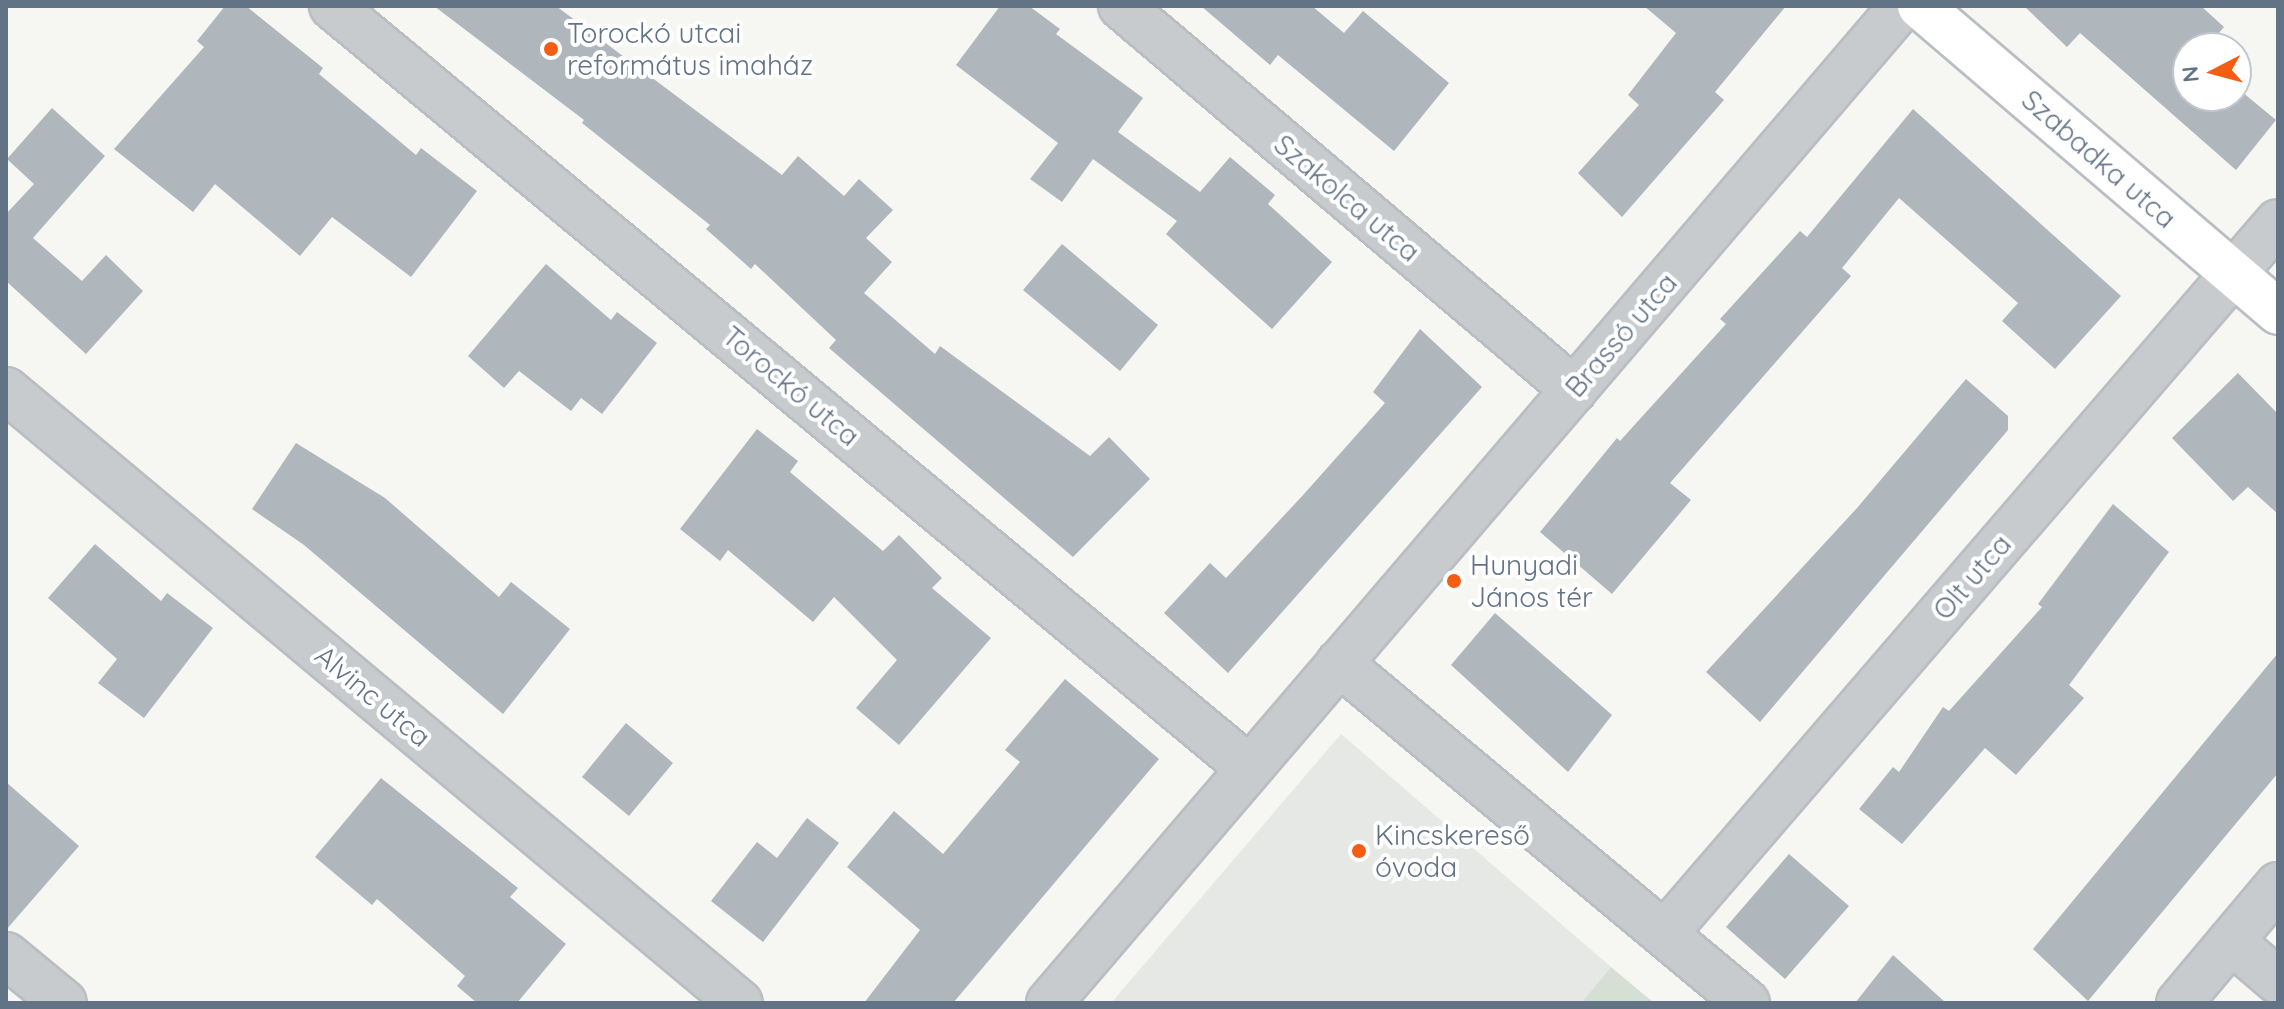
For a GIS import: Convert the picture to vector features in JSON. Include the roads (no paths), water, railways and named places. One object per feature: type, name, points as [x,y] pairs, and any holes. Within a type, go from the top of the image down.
[{"type":"street","name":"Torockó utca","points":[[332,6],[1249,768]]},
{"type":"street","name":"Szakolca utca","points":[[1121,6],[1574,390]]},
{"type":"street","name":"Brassó utca","points":[[1339,663],[1902,6]]},
{"type":"street","name":"Szabadka utca","points":[[1920,6],[2278,312]]},
{"type":"street","name":"Olt utca","points":[[1666,932],[2278,222]]},
{"type":"street","name":"Alvinc utca","points":[[6,390],[740,1003]]},
{"type":"street","points":[[1049,1003],[1339,663],[1666,932],[1747,1003]]},
{"type":"street","points":[[2179,1003],[2278,885]]},
{"type":"street","points":[[2231,941],[2278,981]]},
{"type":"street","points":[[6,955],[64,1003]]},
{"type":"place","name":"Torockó utcai református imaház","points":[[551,49]]},
{"type":"place","name":"Hunyadi János tér","points":[[1454,581]]},
{"type":"place","name":"Kincskereső óvoda","points":[[1359,851]]}]
